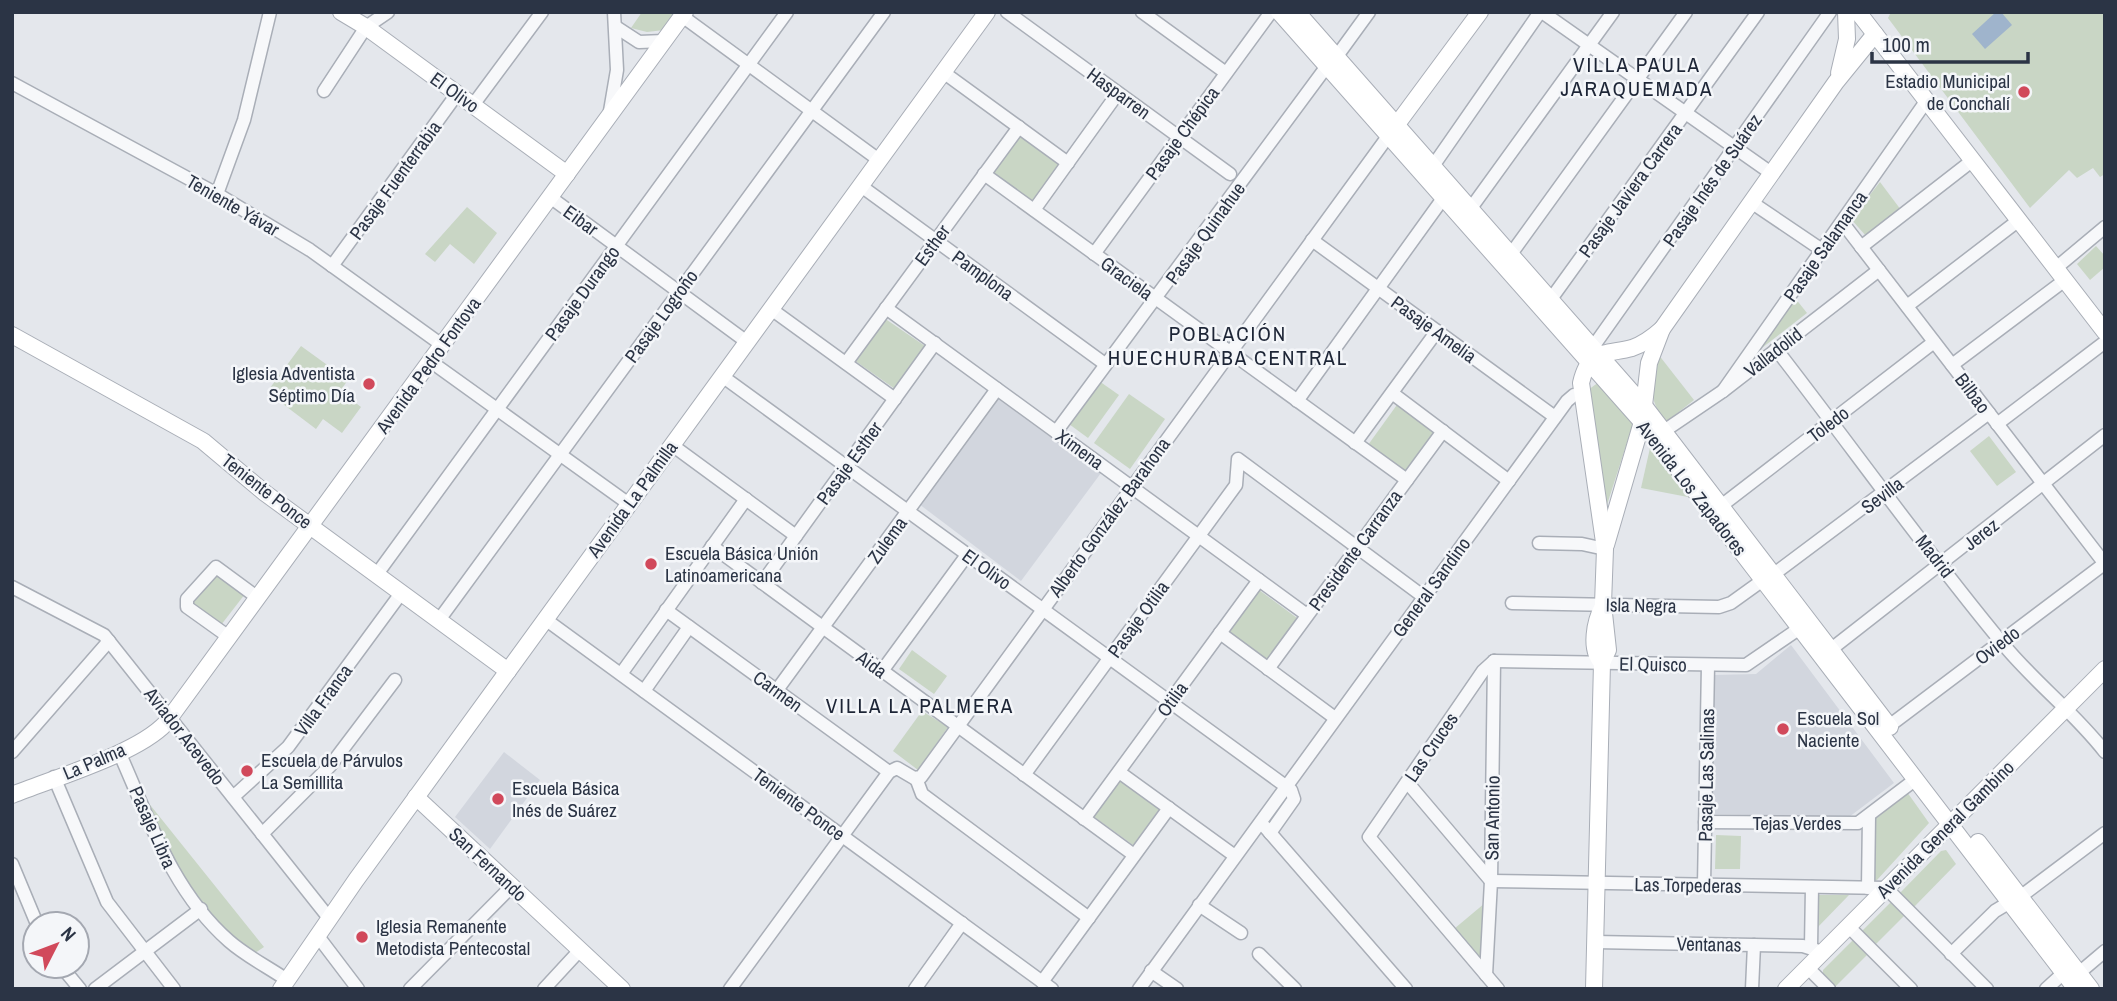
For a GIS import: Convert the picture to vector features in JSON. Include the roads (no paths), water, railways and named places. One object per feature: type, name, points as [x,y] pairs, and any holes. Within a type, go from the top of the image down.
[{"type":"main road","name":"El Olivo","points":[[341,12],[366,27],[567,174]]},
{"type":"main road","name":"Avenida La Palmilla","points":[[284,984],[416,797],[987,12]]},
{"type":"main road","name":"Avenida Los Zapadores","points":[[1279,12],[1332,61],[1393,130],[1444,197],[1594,354]]},
{"type":"main road","name":"Avenida Los Zapadores","points":[[1297,12],[1332,61]]},
{"type":"main road","name":"Alberto González Barahona","points":[[1393,130],[1480,12]]},
{"type":"main road","points":[[1836,82],[1846,50],[1846,12]]},
{"type":"main road","points":[[1858,12],[2105,332]]},
{"type":"main road","name":"Avenida Pedro Fontova","points":[[170,717],[683,14]]},
{"type":"main road","points":[[1605,549],[1644,414],[1649,363],[1662,329],[1836,82],[1875,34]]},
{"type":"main road","name":"Avenida Los Zapadores","points":[[1393,130],[1433,166],[1551,299],[1644,414],[1769,577],[1916,779],[1954,820]]},
{"type":"main road","points":[[1594,354],[1637,346],[1662,329]]},
{"type":"main road","name":"Teniente Ponce","points":[[12,335],[194,435],[310,525],[508,671]]},
{"type":"main road","name":"General Sandino","points":[[1581,389],[1594,354]]},
{"type":"main road","points":[[1581,389],[1605,549],[1603,604],[1608,641],[1607,654],[1602,663],[1594,989]]},
{"type":"main road","name":"Avenida Los Zapadores","points":[[1644,414],[1664,431],[1721,506],[1800,628],[1826,653],[1889,726],[1954,820],[2015,900],[2073,975],[2091,989]]},
{"type":"main road","points":[[1599,513],[1616,515]]},
{"type":"main road","name":"Avenida General Gambino","points":[[1786,989],[1807,967],[1816,949],[1848,926],[2105,669]]},
{"type":"main road","name":"La Palma","points":[[12,795],[120,752],[155,732],[170,717]]},
{"type":"main road","name":"San Fernando","points":[[416,797],[622,989]]},
{"type":"street","points":[[217,194],[244,120],[270,12]]},
{"type":"street","points":[[324,91],[366,27],[388,12]]},
{"type":"street","points":[[473,105],[542,12]]},
{"type":"street","points":[[607,118],[617,70],[614,12]]},
{"type":"street","name":"Pasaje Durango","points":[[377,574],[787,12]]},
{"type":"street","name":"Pasaje Logroño","points":[[439,620],[884,12]]},
{"type":"street","name":"Hasparren","points":[[1007,12],[1230,174]]},
{"type":"street","points":[[1142,12],[1226,73]]},
{"type":"street","name":"Pasaje Chépica","points":[[1094,254],[1271,12]]},
{"type":"street","name":"Pasaje Quinahue","points":[[1056,432],[1369,12]]},
{"type":"street","points":[[1433,166],[1541,12],[1771,173]]},
{"type":"street","points":[[1471,208],[1613,12]]},
{"type":"street","points":[[1511,254],[1686,12]]},
{"type":"street","name":"Pasaje Javiera Carrera","points":[[1551,299],[1758,12]]},
{"type":"street","name":"Pasaje Inés de Suárez","points":[[1594,354],[1830,12]]},
{"type":"street","points":[[683,14],[879,160]]},
{"type":"street","points":[[616,27],[639,42],[664,41]]},
{"type":"street","points":[[943,72],[1068,163]]},
{"type":"street","name":"Teniente Yávar","points":[[12,83],[217,194],[332,265],[442,345]]},
{"type":"street","points":[[1034,210],[1118,93]]},
{"type":"street","name":"Pasaje Fuenterrabia","points":[[332,265],[457,94]]},
{"type":"street","name":"Pasaje Salamanca","points":[[1723,391],[1927,100]]},
{"type":"street","name":"Esther","points":[[846,363],[1019,127]]},
{"type":"street","name":"Alberto González Barahona","points":[[916,778],[921,777],[1393,130]]},
{"type":"street","points":[[1861,247],[1973,160]]},
{"type":"street","name":"Graciela","points":[[984,174],[1407,480]]},
{"type":"street","name":"Pamplona","points":[[861,186],[1105,364]]},
{"type":"street","name":"Eibar","points":[[550,197],[747,342]]},
{"type":"street","points":[[1297,401],[1444,197]]},
{"type":"street","points":[[1751,202],[1822,250]]},
{"type":"street","points":[[1907,306],[2019,220]]},
{"type":"street","name":"Bilbao","points":[[1842,222],[2043,483],[2100,547],[2105,564]]},
{"type":"street","points":[[1952,365],[2060,274],[2105,227]]},
{"type":"street","name":"Pasaje Amelia","points":[[1312,240],[1555,417]]},
{"type":"street","name":"Valladolid","points":[[1664,431],[1723,391],[1879,270]]},
{"type":"street","name":"Ximena","points":[[886,308],[1307,615]]},
{"type":"street","points":[[771,309],[895,398]]},
{"type":"street","points":[[1355,443],[1437,331]]},
{"type":"street","name":"Toledo","points":[[1721,506],[1934,342]]},
{"type":"street","name":"Sevilla","points":[[1769,577],[1886,491],[2105,342]]},
{"type":"street","name":"Pasaje Esther","points":[[762,583],[935,343]]},
{"type":"street","name":"Madrid","points":[[1776,349],[2001,642],[2043,688],[2067,708],[2105,752]]},
{"type":"street","points":[[430,361],[629,504]]},
{"type":"street","name":"El Olivo","points":[[722,376],[1286,786]]},
{"type":"street","name":"Zulema","points":[[777,690],[997,389]]},
{"type":"street","name":"General Sandino","points":[[1139,989],[1555,417],[1570,397],[1581,389]]},
{"type":"street","points":[[1392,393],[1509,481]]},
{"type":"street","name":"Presidente Carranza","points":[[1268,669],[1443,431]]},
{"type":"street","name":"Jerez","points":[[1826,653],[2105,435]]},
{"type":"street","points":[[672,445],[796,536]]},
{"type":"street","name":"Pasaje Otilia","points":[[1024,775],[1236,485],[1238,459],[1357,547]]},
{"type":"street","points":[[621,674],[746,499]]},
{"type":"street","points":[[1539,543],[1582,544],[1605,549]]},
{"type":"street","name":"Aida","points":[[712,546],[1134,855]]},
{"type":"street","points":[[1357,547],[1424,597]]},
{"type":"street","points":[[881,671],[967,555]]},
{"type":"street","name":"Oviedo","points":[[1889,726],[2105,564]]},
{"type":"street","points":[[229,637],[187,607],[187,598],[216,567],[258,598]]},
{"type":"street","name":"Isla Negra","points":[[1512,603],[1723,606],[1769,577]]},
{"type":"street","name":"Otilia","points":[[1084,818],[1259,580]]},
{"type":"street","name":"Aviador Acevedo","points":[[12,587],[91,627],[109,641],[329,918]]},
{"type":"street","name":"Villa Franca","points":[[233,797],[288,747],[402,593]]},
{"type":"street","name":"Carmen","points":[[666,610],[889,772]]},
{"type":"street","name":"Teniente Ponce","points":[[545,619],[1047,985]]},
{"type":"street","points":[[643,691],[689,626]]},
{"type":"street","name":"El Quisco","points":[[1494,661],[1751,664],[1800,628]]},
{"type":"street","points":[[1220,633],[1335,718]]},
{"type":"street","points":[[12,752],[109,641]]},
{"type":"street","name":"Las Cruces","points":[[1486,975],[1369,837],[1483,671],[1494,661]]},
{"type":"street","name":"San Antonio","points":[[1486,975],[1491,881],[1494,661]]},
{"type":"street","name":"Pasaje Las Salinas","points":[[1704,885],[1708,665]]},
{"type":"street","points":[[262,834],[323,775],[395,680]]},
{"type":"street","name":"Pasaje Libra","points":[[120,752],[169,867],[201,909],[237,947],[284,984]]},
{"type":"street","points":[[730,989],[889,772],[899,768],[916,778],[922,794],[1089,918]]},
{"type":"street","points":[[1119,772],[1235,856]]},
{"type":"street","points":[[54,777],[107,902],[174,989]]},
{"type":"street","name":"Tejas Verdes","points":[[1705,822],[1855,823],[1869,816],[1916,779]]},
{"type":"street","points":[[1407,782],[1491,881]]},
{"type":"street","name":"General Sandino","points":[[1270,833],[1294,799],[1293,793],[1286,786]]},
{"type":"street","points":[[1047,985],[1089,918],[1169,808]]},
{"type":"street","points":[[1868,888],[1869,816]]},
{"type":"street","points":[[1260,821],[1406,989]]},
{"type":"street","points":[[1951,954],[1995,911],[2015,900],[2105,833]]},
{"type":"street","points":[[12,864],[31,910]]},
{"type":"street","name":"Las Torpederas","points":[[1491,881],[1886,888]]},
{"type":"street","points":[[410,989],[512,886]]},
{"type":"street","points":[[1812,887],[1816,949]]},
{"type":"street","points":[[1886,888],[1987,989]]},
{"type":"street","points":[[1199,905],[1241,933]]},
{"type":"street","points":[[95,989],[201,909]]},
{"type":"street","points":[[915,989],[962,923]]},
{"type":"street","points":[[1848,926],[1910,989]]},
{"type":"street","points":[[317,935],[358,989]]},
{"type":"street","name":"Ventanas","points":[[1595,942],[1816,949]]},
{"type":"street","points":[[1752,989],[1754,945]]},
{"type":"street","points":[[544,989],[580,950]]},
{"type":"street","points":[[2046,989],[2073,975],[2105,951]]},
{"type":"street","points":[[1259,954],[1295,989]]},
{"type":"street","points":[[1807,967],[1829,989]]},
{"type":"street","points":[[1151,971],[1177,989]]},
{"type":"street","points":[[1486,975],[1498,989]]},
{"type":"water","points":[[1996,12],[2001,12],[2012,25],[1985,49],[1972,34]]},
{"type":"place","name":"Estadio Municipal de Conchalí","points":[[2024,92]]},
{"type":"place","name":"Iglesia Adventista Séptimo Día","points":[[369,384]]},
{"type":"place","name":"Escuela Básica Unión Latinoamericana","points":[[651,564]]},
{"type":"place","name":"Escuela Sol Naciente","points":[[1783,729]]},
{"type":"place","name":"Escuela de Párvulos La Semillita","points":[[247,771]]},
{"type":"place","name":"Escuela Básica Inés de Suárez","points":[[498,799]]},
{"type":"place","name":"Iglesia Remanente Metodista Pentecostal","points":[[362,937]]},
{"type":"district","name":"VILLA PAULA JARAQUEMADA","points":[[1637,77]]},
{"type":"district","name":"POBLACIÓN HUECHURABA CENTRAL","points":[[1228,346]]},
{"type":"district","name":"VILLA LA PALMERA","points":[[920,706]]}]
